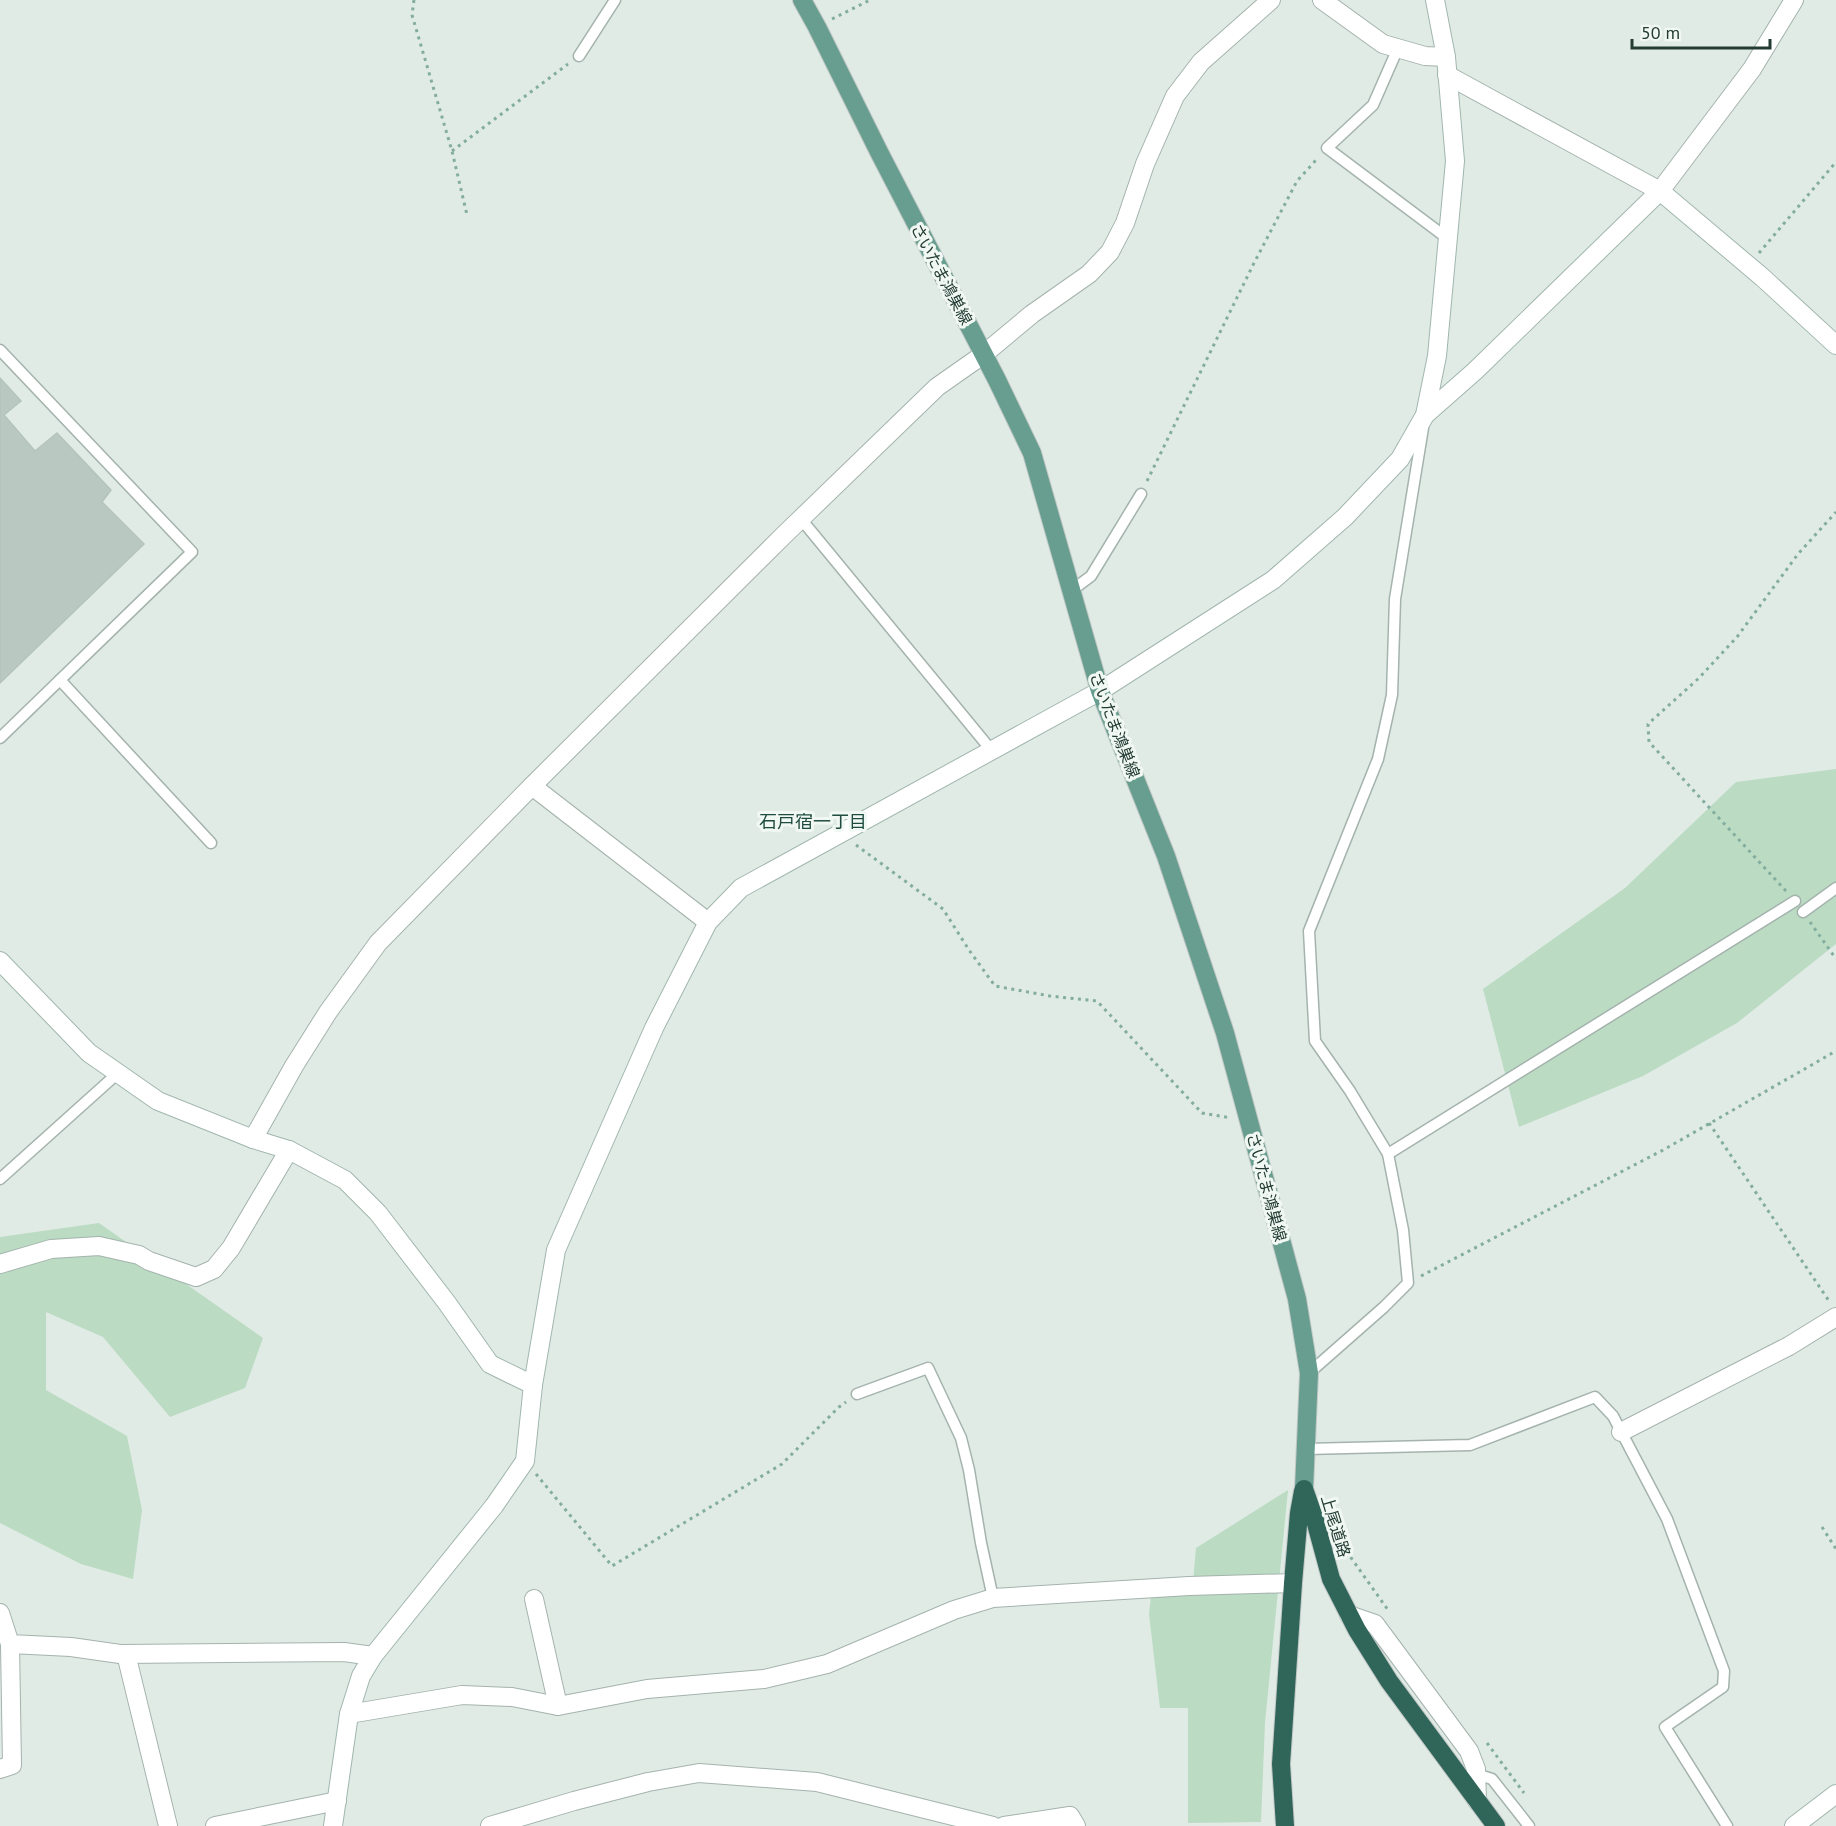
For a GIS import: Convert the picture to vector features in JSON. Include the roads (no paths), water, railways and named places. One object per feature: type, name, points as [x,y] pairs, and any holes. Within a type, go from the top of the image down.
[{"type":"highway","name":"上尾道路","points":[[1285,1826],[1281,1764],[1293,1583],[1299,1513],[1304,1489]]},
{"type":"highway","name":"上尾道路","points":[[1304,1489],[1332,1579],[1349,1615],[1389,1681],[1496,1826]]},
{"type":"main road","name":"さいたま鴻巣線","points":[[802,0],[984,354],[1032,453],[1100,691],[1167,856],[1225,1034],[1297,1299],[1309,1373],[1304,1489]]},
{"type":"street","points":[[253,1139],[294,1066],[328,1012],[378,943],[532,786],[801,519],[938,387],[984,354],[1032,314],[1089,274],[1110,252],[1125,224],[1145,164],[1175,96],[1201,62],[1270,0]]},
{"type":"street","points":[[1322,0],[1383,44],[1425,56],[1447,66],[1660,191],[1748,265],[1836,345]]},
{"type":"street","points":[[333,1826],[348,1714],[361,1676],[373,1656],[494,1506],[525,1461],[533,1385],[556,1250],[654,1028],[708,922],[741,888],[1100,691],[1273,580],[1345,517],[1400,459],[1425,415],[1437,356],[1455,161],[1447,66],[1435,0]]},
{"type":"street","points":[[1425,415],[1476,371],[1660,191],[1752,69],[1794,0]]},
{"type":"street","points":[[532,786],[708,922]]},
{"type":"street","points":[[0,961],[89,1053],[158,1101],[253,1139],[289,1150],[345,1180],[378,1213],[447,1303],[490,1364],[533,1385]]},
{"type":"street","points":[[0,1264],[51,1250],[99,1246],[139,1255],[149,1261],[196,1277],[214,1269],[231,1248],[289,1150]]},
{"type":"street","points":[[1621,1432],[1789,1346],[1833,1309]]},
{"type":"street","points":[[348,1714],[462,1695],[512,1697],[558,1706],[647,1689],[764,1679],[827,1664],[954,1610],[993,1598],[1189,1586],[1293,1583]]},
{"type":"street","points":[[534,1599],[558,1706]]},
{"type":"street","points":[[0,1613],[10,1644],[12,1766],[0,1769]]},
{"type":"street","points":[[1349,1615],[1375,1624],[1468,1751],[1473,1759],[1476,1774],[1477,1801]]},
{"type":"street","points":[[10,1644],[72,1647],[126,1654],[344,1652],[373,1656]]},
{"type":"street","points":[[126,1654],[168,1826]]},
{"type":"street","points":[[490,1826],[648,1782],[699,1773],[817,1782],[993,1826]]},
{"type":"street","points":[[1794,1826],[1836,1794]]},
{"type":"street","points":[[215,1826],[337,1801]]},
{"type":"street","points":[[1004,1826],[1070,1816],[1076,1826]]},
{"type":"lane","points":[[579,56],[615,0]]},
{"type":"lane","points":[[1398,48],[1373,105],[1327,148],[1447,238]]},
{"type":"lane","points":[[0,350],[192,552],[0,738]]},
{"type":"lane","points":[[1309,1373],[1408,1283],[1403,1230],[1388,1154],[1350,1091],[1315,1041],[1309,931],[1378,759],[1392,695],[1395,599],[1425,415]]},
{"type":"lane","points":[[1071,591],[1091,576],[1141,494]]},
{"type":"lane","points":[[801,519],[992,751]]},
{"type":"lane","points":[[60,680],[212,843]]},
{"type":"lane","points":[[1803,912],[1836,888]]},
{"type":"lane","points":[[1388,1154],[1795,901]]},
{"type":"lane","points":[[0,1179],[118,1073]]},
{"type":"lane","points":[[857,1394],[928,1368],[961,1438],[993,1598]]},
{"type":"lane","points":[[1306,1449],[1470,1445],[1595,1397],[1613,1416],[1666,1520],[1724,1671],[1723,1687],[1665,1726],[1727,1826]]},
{"type":"lane","points":[[1476,1774],[1492,1779],[1528,1826]]},
{"type":"district","name":"石戸宿一丁目","points":[[813,821]]}]
